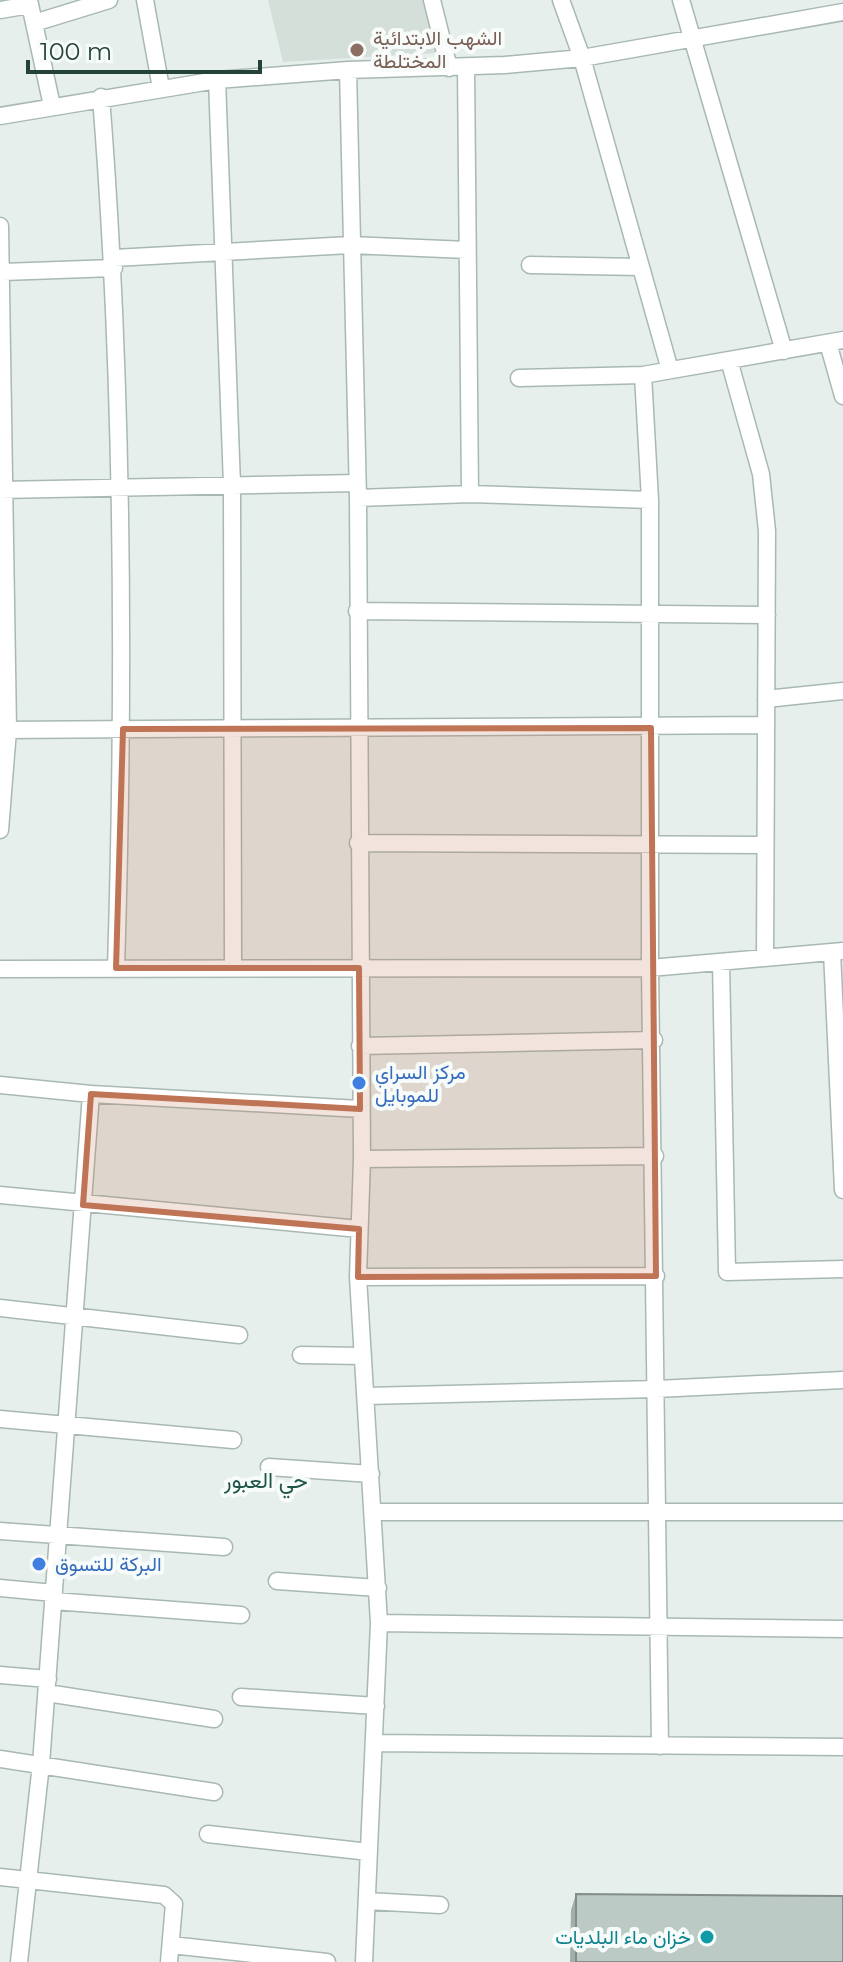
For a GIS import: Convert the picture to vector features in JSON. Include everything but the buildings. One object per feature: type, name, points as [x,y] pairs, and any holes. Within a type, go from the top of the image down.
[{"type":"street","points":[[34,23],[109,0]]},
{"type":"street","points":[[145,0],[161,88]]},
{"type":"street","points":[[432,0],[457,68],[467,250],[470,494]]},
{"type":"street","points":[[561,0],[582,58],[670,370]]},
{"type":"street","points":[[681,0],[784,351]]},
{"type":"street","points":[[0,10],[30,2],[52,106]]},
{"type":"street","points":[[0,116],[217,80],[348,70],[457,68],[582,58],[843,12]]},
{"type":"street","points":[[348,70],[358,490],[357,727],[362,1159],[358,1277],[379,1623],[364,1962]]},
{"type":"street","points":[[217,80],[232,485],[233,968]]},
{"type":"street","points":[[101,97],[114,263],[119,488],[123,729],[116,968]]},
{"type":"street","points":[[0,226],[3,272],[4,730],[0,830]]},
{"type":"street","points":[[3,272],[224,252],[350,245],[467,250]]},
{"type":"street","points":[[530,265],[641,267]]},
{"type":"street","points":[[519,378],[643,375],[836,342],[843,396]]},
{"type":"street","points":[[729,360],[761,474],[767,531],[765,958]]},
{"type":"street","points":[[643,375],[650,500],[650,968],[654,1040],[660,1746]]},
{"type":"street","points":[[3,490],[232,485],[650,500]]},
{"type":"street","points":[[357,611],[767,615]]},
{"type":"street","points":[[766,699],[843,691]]},
{"type":"street","points":[[4,730],[766,725]]},
{"type":"street","points":[[358,843],[765,845]]},
{"type":"street","points":[[0,969],[650,968],[838,952],[843,1190]]},
{"type":"street","points":[[721,962],[727,1272],[843,1269]]},
{"type":"street","points":[[360,1046],[654,1040]]},
{"type":"street","points":[[0,1085],[91,1094],[360,1109]]},
{"type":"street","points":[[19,1962],[41,1764],[91,1094]]},
{"type":"street","points":[[362,1159],[655,1156]]},
{"type":"street","points":[[0,1195],[359,1229]]},
{"type":"street","points":[[358,1277],[656,1276]]},
{"type":"street","points":[[0,1308],[239,1335]]},
{"type":"street","points":[[301,1355],[363,1356]]},
{"type":"street","points":[[366,1396],[657,1389],[843,1380]]},
{"type":"street","points":[[0,1419],[233,1440]]},
{"type":"street","points":[[269,1467],[371,1474]]},
{"type":"street","points":[[373,1512],[843,1512]]},
{"type":"street","points":[[0,1531],[224,1547]]},
{"type":"street","points":[[277,1581],[378,1588]]},
{"type":"street","points":[[0,1588],[54,1597],[241,1615]]},
{"type":"street","points":[[379,1623],[843,1629]]},
{"type":"street","points":[[0,1675],[214,1719]]},
{"type":"street","points":[[241,1697],[376,1706]]},
{"type":"street","points":[[375,1743],[843,1747]]},
{"type":"street","points":[[0,1759],[214,1792]]},
{"type":"street","points":[[208,1834],[369,1852]]},
{"type":"street","points":[[0,1877],[164,1895],[174,1904],[170,1954],[327,1962]]},
{"type":"street","points":[[367,1901],[440,1905]]},
{"type":"highlighted area","points":[[651,728],[656,1276],[358,1277],[359,1229],[83,1205],[91,1094],[360,1109],[359,968],[116,968],[123,729]]},
{"type":"shaded area","points":[[268,0],[423,0],[437,53],[283,62]]},
{"type":"place","name":"الشهب الابتدائية المختلطة","points":[[357,50]]},
{"type":"place","name":"مركز السراي للموبايل","points":[[359,1083]]},
{"type":"place","name":"البركة للتسوق","points":[[39,1564]]},
{"type":"place","name":"خزان ماء البلديات","points":[[707,1937]]},
{"type":"district","name":"حي العبور","points":[[266,1480]]}]
